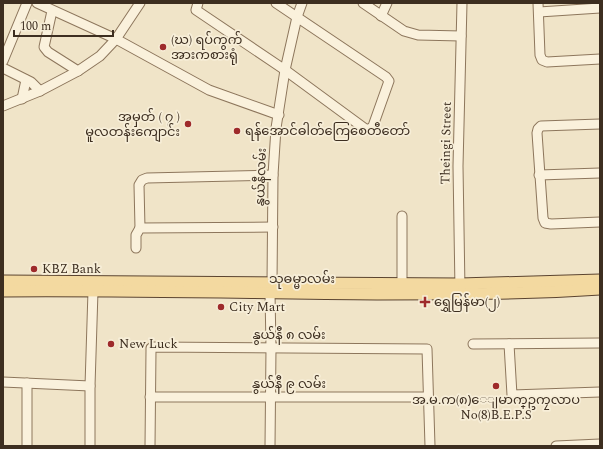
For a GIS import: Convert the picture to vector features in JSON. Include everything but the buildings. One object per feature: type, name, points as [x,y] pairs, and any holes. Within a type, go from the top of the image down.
[{"type":"main road","name":"သုဓမ္မာလမ်း","points":[[3,291],[271,288],[402,283],[460,289],[600,280]]},
{"type":"main road","name":"သုဓမ္မာလမ်း","points":[[3,281],[271,288],[460,289],[541,293],[600,289]]},
{"type":"street","points":[[3,61],[27,3]]},
{"type":"street","points":[[37,3],[116,39],[209,90],[279,115]]},
{"type":"street","points":[[197,6],[364,128],[369,130],[373,126],[389,81],[386,77],[276,3]]},
{"type":"street","name":"နွယ်နီလမ်း","points":[[270,446],[273,175],[285,70],[297,17],[302,3]]},
{"type":"street","points":[[363,3],[404,31],[418,35],[461,36]]},
{"type":"street","points":[[381,16],[387,3]]},
{"type":"street","name":"Theingi Street","points":[[460,289],[458,166],[462,3]]},
{"type":"street","points":[[3,106],[40,91],[78,71],[100,56],[116,39],[137,4]]},
{"type":"street","points":[[600,8],[539,8],[540,55],[542,60],[547,62],[600,59]]},
{"type":"street","points":[[52,11],[44,47],[48,52],[78,71]]},
{"type":"street","points":[[3,68],[31,82],[40,91]]},
{"type":"street","points":[[22,99],[26,80]]},
{"type":"street","points":[[600,124],[541,126],[538,128],[539,175],[543,218],[545,223],[600,222]]},
{"type":"street","points":[[539,175],[600,173]]},
{"type":"street","points":[[136,248],[136,235],[140,228],[139,185],[142,180],[147,178],[273,175]]},
{"type":"street","points":[[402,216],[402,283]]},
{"type":"street","points":[[140,228],[273,227]]},
{"type":"street","points":[[90,446],[93,291]]},
{"type":"street","points":[[473,344],[600,343]]},
{"type":"street","points":[[509,344],[512,395],[600,392]]},
{"type":"street","name":"နွယ်နီ ၈ လမ်း","points":[[150,397],[151,348],[153,347],[427,349],[428,397]]},
{"type":"street","points":[[3,382],[90,386]]},
{"type":"street","points":[[27,383],[27,446]]},
{"type":"street","points":[[150,397],[150,446]]},
{"type":"street","name":"နွယ်နီ ၉ လမ်း","points":[[150,397],[428,397]]},
{"type":"street","points":[[428,397],[430,446]]},
{"type":"street","points":[[556,446],[600,444]]},
{"type":"place","name":"(ဃ) ရပ်ကွက် အားကစားရုံ","points":[[163,47]]},
{"type":"place","name":"အမှတ် ( ၇ ) မူလတန်းကျောင်း","points":[[188,124]]},
{"type":"place","name":"ရန်အောင်ဓါတ်ကြေစေတီတော်","points":[[237,131]]},
{"type":"place","name":"KBZ Bank","points":[[34,269]]},
{"type":"place","name":"ရွှေမြန်မာ(၂)","points":[[425,302]]},
{"type":"place","name":"City Mart","points":[[221,307]]},
{"type":"place","name":"New Luck","points":[[111,344]]},
{"type":"place","name":"အ.မ.က(၈)ေျမာက္ဥကၠလာပ No(8)B.E.P.S","points":[[496,386]]}]
